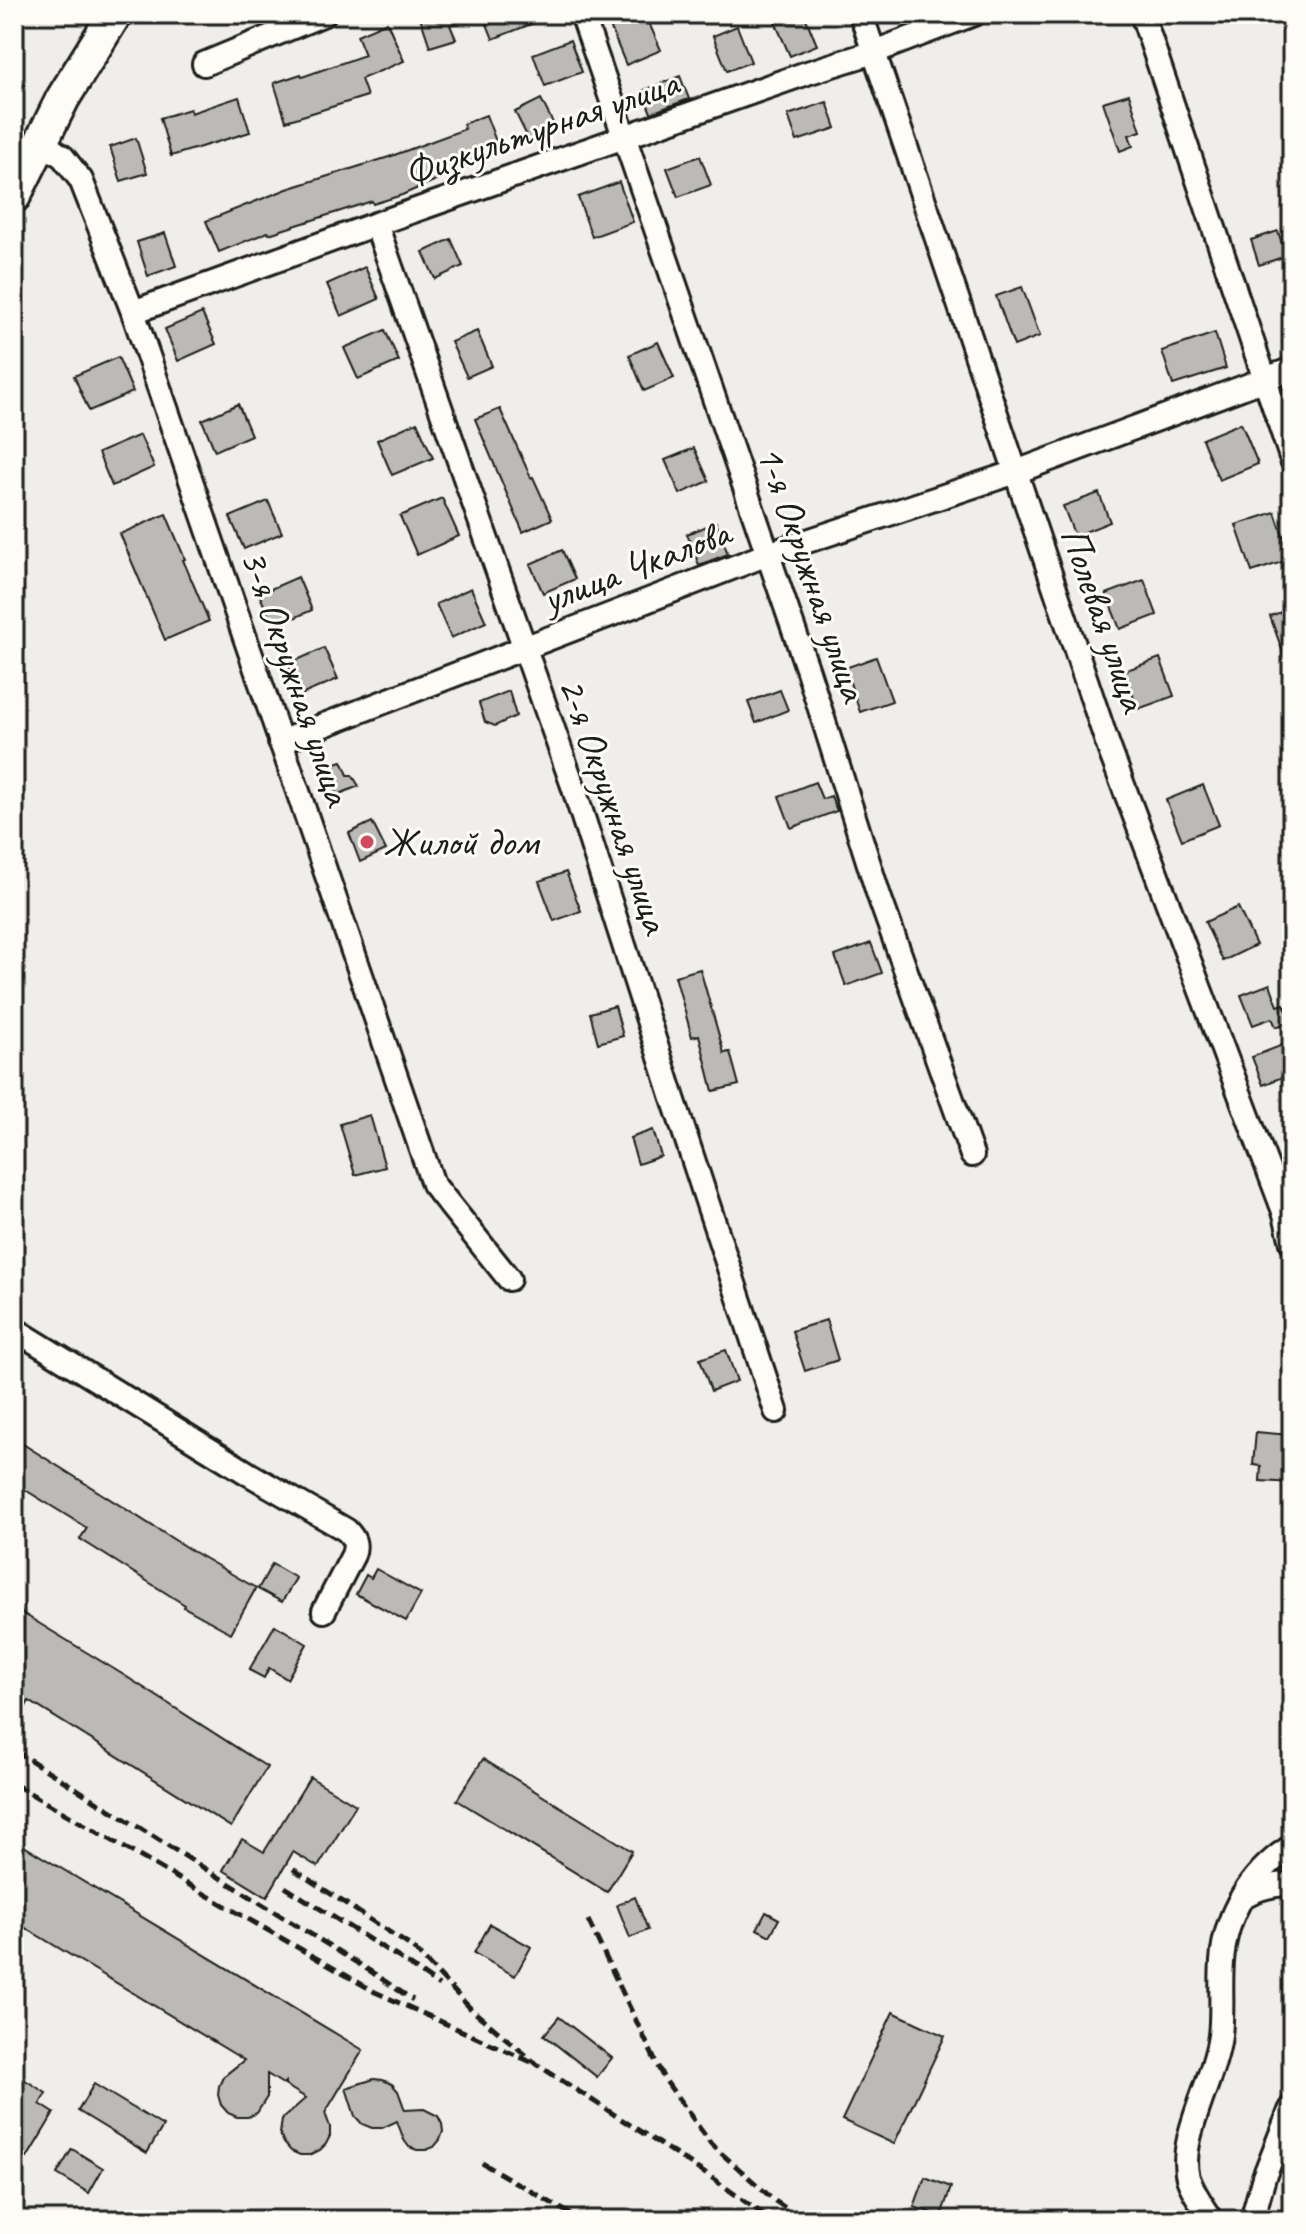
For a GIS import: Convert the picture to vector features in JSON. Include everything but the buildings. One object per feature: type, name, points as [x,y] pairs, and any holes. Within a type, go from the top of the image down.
[{"type":"highway","points":[[14,196],[63,98],[115,14]]},
{"type":"street","points":[[204,64],[324,14]]},
{"type":"street","name":"1-я Окружная улица","points":[[582,14],[768,554],[879,896],[972,1155]]},
{"type":"street","name":"Полевая улица","points":[[861,14],[1109,748],[1285,1214],[1292,1243]]},
{"type":"street","name":"Физкультурная улица","points":[[133,312],[792,77],[874,52],[974,14]]},
{"type":"street","points":[[1142,14],[1292,460]]},
{"type":"street","name":"3-я Окружная улица","points":[[40,141],[63,157],[81,180],[133,312],[433,1184],[509,1279]]},
{"type":"street","name":"2-я Окружная улица","points":[[376,224],[572,783],[776,1411]]},
{"type":"street","name":"улица Чкалова","points":[[280,742],[768,554],[1016,472],[1292,369]]},
{"type":"street","points":[[14,1329],[346,1530],[353,1537],[356,1547],[324,1611]]},
{"type":"street","points":[[1212,2220],[1193,2190],[1187,2175],[1186,2159],[1220,2036],[1222,1958],[1229,1922],[1239,1898],[1263,1870],[1292,1846]]},
{"type":"street","points":[[1239,1898],[1256,1889],[1292,1884]]},
{"type":"street","points":[[1252,2220],[1264,2177],[1292,2106]]},
{"type":"railway","points":[[14,1750],[413,2000]]},
{"type":"railway","points":[[14,1784],[375,1992],[538,2065]]},
{"type":"railway","points":[[293,1869],[412,1947],[472,2010],[538,2065],[771,2220]]},
{"type":"railway","points":[[285,1887],[439,1986]]},
{"type":"railway","points":[[588,1920],[663,2077],[711,2144],[775,2201],[803,2220]]},
{"type":"railway","points":[[482,2163],[581,2220]]},
{"type":"place","name":"Жилой дом","points":[[367,842]]}]
